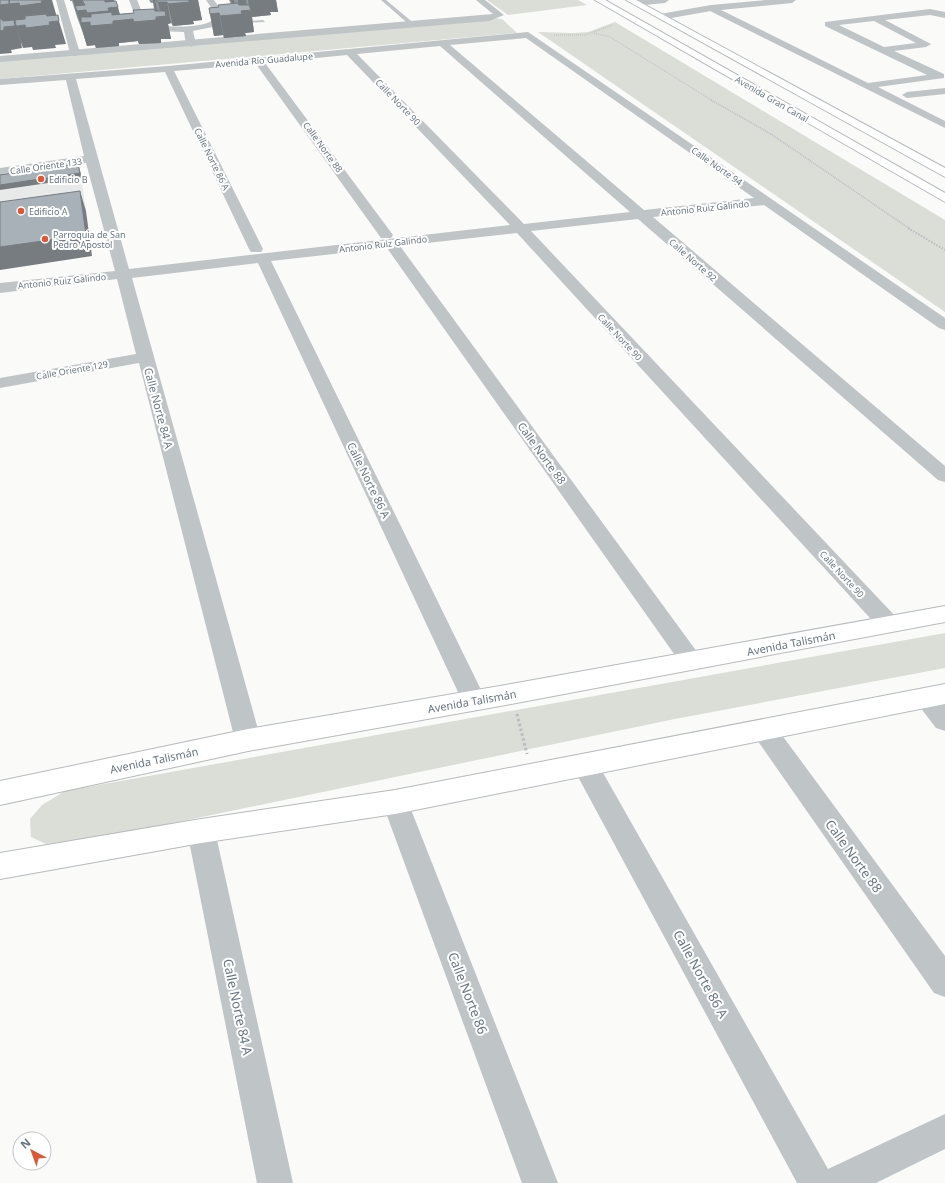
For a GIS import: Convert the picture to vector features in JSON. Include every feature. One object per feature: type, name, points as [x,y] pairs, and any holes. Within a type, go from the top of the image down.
[{"type":"main road","name":"Avenida Gran Canal","points":[[599,0],[945,198]]},
{"type":"main road","name":"Avenida Gran Canal","points":[[633,2],[945,173]]},
{"type":"main road","name":"Avenida Talismán","points":[[0,793],[248,740],[692,662],[945,614]]},
{"type":"main road","points":[[0,866],[201,831],[395,802],[935,696]]},
{"type":"street","points":[[60,0],[75,53]]},
{"type":"street","points":[[133,1],[142,24],[161,28],[188,29],[214,24],[221,19],[221,16],[210,0]]},
{"type":"street","name":"Avenida Río Guadalupe","points":[[0,59],[414,26],[498,17],[500,14],[480,0]]},
{"type":"street","points":[[633,2],[665,0]]},
{"type":"street","points":[[660,16],[711,8],[792,0]]},
{"type":"street","points":[[711,8],[888,98],[945,124]]},
{"type":"street","points":[[942,76],[882,50],[828,24],[930,12],[945,15]]},
{"type":"street","points":[[874,18],[926,44],[882,50]]},
{"type":"street","points":[[188,29],[191,44]]},
{"type":"street","name":"Avenida Río Guadalupe","points":[[0,82],[350,53],[528,35]]},
{"type":"street","name":"Calle Norte 94","points":[[528,35],[945,325]]},
{"type":"street","name":"Calle Norte 92","points":[[442,43],[634,211],[945,476]]},
{"type":"street","name":"Calle Norte 90","points":[[350,53],[514,224],[889,624]]},
{"type":"street","name":"Calle Norte 88","points":[[259,61],[692,662]]},
{"type":"street","name":"Calle Norte 86 A","points":[[168,69],[260,254],[474,700]]},
{"type":"street","points":[[866,86],[942,76]]},
{"type":"street","name":"Calle Norte 84 A","points":[[70,77],[91,159],[123,269],[145,357],[248,740]]},
{"type":"street","points":[[901,82],[904,88],[924,93]]},
{"type":"street","points":[[888,98],[945,91]]},
{"type":"street","name":"Calle Oriente 133","points":[[0,172],[91,159]]},
{"type":"street","name":"Antonio Ruiz Galindo","points":[[634,211],[755,193]]},
{"type":"street","name":"Antonio Ruiz Galindo","points":[[0,278],[123,269],[634,211],[767,201]]},
{"type":"street","name":"Antonio Ruiz Galindo","points":[[0,288],[123,269]]},
{"type":"street","name":"Calle Oriente 129","points":[[0,383],[145,357]]},
{"type":"street","points":[[935,696],[945,721]]},
{"type":"street","name":"Calle Norte 88","points":[[764,730],[945,982]]},
{"type":"street","name":"Calle Norte 86 A","points":[[586,765],[816,1183]]},
{"type":"street","name":"Calle Norte 86","points":[[395,802],[540,1183]]},
{"type":"street","name":"Calle Norte 84 A","points":[[201,831],[275,1183]]},
{"type":"street","points":[[838,1183],[945,1131]]},
{"type":"lane","points":[[383,0],[414,26]]},
{"type":"lane","points":[[214,24],[263,21]]},
{"type":"lane","points":[[140,30],[161,28]]},
{"type":"path","points":[[528,35],[567,36],[594,33],[612,25],[634,20]]},
{"type":"path","points":[[594,33],[610,37],[735,115],[771,134],[920,236],[945,250]]},
{"type":"path","points":[[511,694],[533,774]]},
{"type":"shaded area","points":[[487,0],[578,0],[587,5],[508,15]]},
{"type":"shaded area","points":[[494,18],[502,19],[517,33],[0,79],[0,58]]},
{"type":"shaded area","points":[[615,22],[945,220],[945,312],[538,32],[588,32]]},
{"type":"shaded area","points":[[80,169],[86,211],[0,223],[0,180]]},
{"type":"shaded area","points":[[945,633],[945,668],[675,719],[101,838],[46,844],[31,837],[30,819],[42,805],[65,791]]},
{"type":"building","points":[[0,0],[9,0],[9,4],[0,5]]},
{"type":"building","points":[[9,0],[50,0],[41,1],[42,3],[20,6],[19,3],[10,4]]},
{"type":"building","points":[[82,0],[105,0],[105,2],[116,1],[118,7],[108,8],[109,11],[87,13],[86,10],[77,11],[75,6],[85,5]]},
{"type":"building","points":[[156,0],[188,0],[190,2],[168,4],[167,2],[158,2]]},
{"type":"building","points":[[238,3],[239,5],[249,5],[251,10],[241,11],[242,14],[220,16],[219,13],[210,14],[209,8],[219,7],[218,5]]},
{"type":"building","points":[[154,9],[155,11],[165,11],[166,16],[156,17],[156,20],[134,22],[133,19],[113,21],[113,24],[90,26],[90,22],[81,23],[81,17],[91,17],[91,14],[112,12],[112,15],[134,13],[133,10]]},
{"type":"building","points":[[46,14],[47,16],[58,15],[59,21],[49,22],[50,25],[26,28],[25,25],[16,26],[15,20],[25,19],[25,16]]},
{"type":"building","points":[[0,19],[3,21],[14,20],[15,26],[4,27],[4,30],[0,31]]},
{"type":"building","points":[[78,164],[80,173],[0,185],[0,175]]},
{"type":"building","points":[[80,191],[86,235],[0,247],[0,202]]},
{"type":"place","name":"Edificio B","points":[[41,179]]},
{"type":"place","name":"Edificio A","points":[[21,211]]},
{"type":"place","name":"Parroquia de San Pedro Apostol","points":[[45,239]]}]
